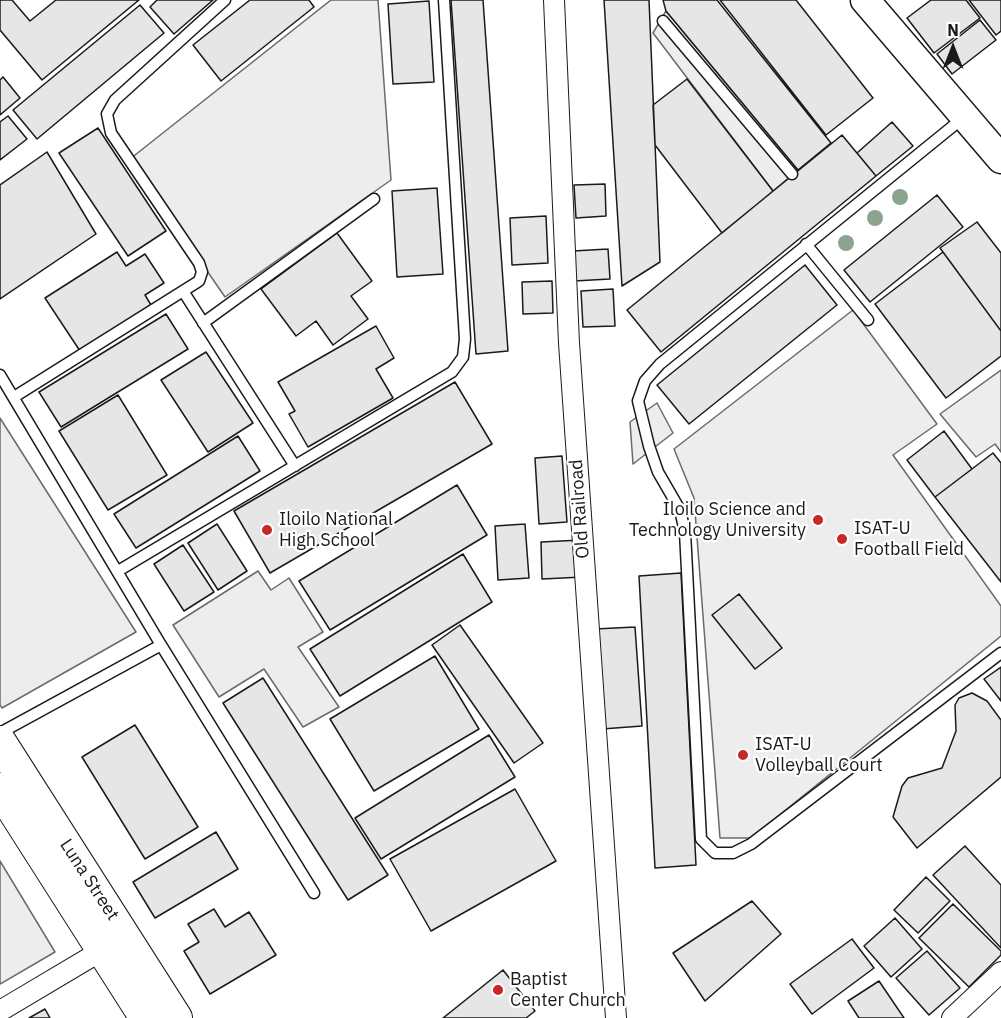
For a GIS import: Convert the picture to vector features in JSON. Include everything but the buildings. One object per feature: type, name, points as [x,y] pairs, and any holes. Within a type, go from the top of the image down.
[{"type":"main road","points":[[876,4],[963,118],[1001,159]]},
{"type":"main road","name":"Luna Street","points":[[0,742],[114,943],[146,1018]]},
{"type":"main road","name":"Luna Street","points":[[0,789],[114,943],[176,1018]]},
{"type":"street","name":"Old Railroad","points":[[554,0],[569,343],[616,1018]]},
{"type":"street","points":[[0,1011],[114,943]]},
{"type":"street","points":[[952,1018],[1001,972]]},
{"type":"lane","points":[[14,397],[199,281],[202,272],[199,263],[111,134],[107,114],[115,100],[225,0]]},
{"type":"lane","points":[[118,572],[452,372],[463,357],[465,339],[444,0]]},
{"type":"lane","points":[[663,21],[792,174]]},
{"type":"lane","points":[[963,118],[829,220],[806,244],[660,364],[645,381],[638,401],[653,459],[680,510],[685,532],[701,839],[715,854],[733,854],[751,844],[1001,653]]},
{"type":"lane","points":[[203,323],[374,199]]},
{"type":"lane","points":[[806,244],[868,320]]},
{"type":"lane","points":[[183,291],[295,466]]},
{"type":"lane","points":[[0,375],[161,645],[314,893]]},
{"type":"lane","points":[[0,733],[161,645]]},
{"type":"shaded area","points":[[331,0],[378,0],[391,180],[225,297],[130,159]]},
{"type":"shaded area","points":[[666,11],[798,170],[773,191],[653,33]]},
{"type":"shaded area","points":[[853,310],[937,424],[893,455],[1001,606],[1001,636],[751,838],[720,838],[694,498],[674,449]]},
{"type":"shaded area","points":[[1001,370],[1001,452],[995,444],[976,457],[940,414]]},
{"type":"shaded area","points":[[657,403],[673,433],[633,464],[630,422]]},
{"type":"shaded area","points":[[0,418],[136,632],[2,708],[0,705]]},
{"type":"shaded area","points":[[258,571],[271,590],[289,578],[323,632],[298,647],[339,707],[303,727],[264,669],[219,697],[173,625]]},
{"type":"shaded area","points":[[0,861],[55,952],[0,984]]},
{"type":"place","name":"Iloilo Science and Technology University","points":[[818,520]]},
{"type":"place","name":"Iloilo National High School","points":[[267,530]]},
{"type":"place","name":"ISAT-U Football Field","points":[[842,539]]},
{"type":"place","name":"ISAT-U Volleyball Court","points":[[743,755]]},
{"type":"place","name":"Baptist Center Church","points":[[498,990]]}]
